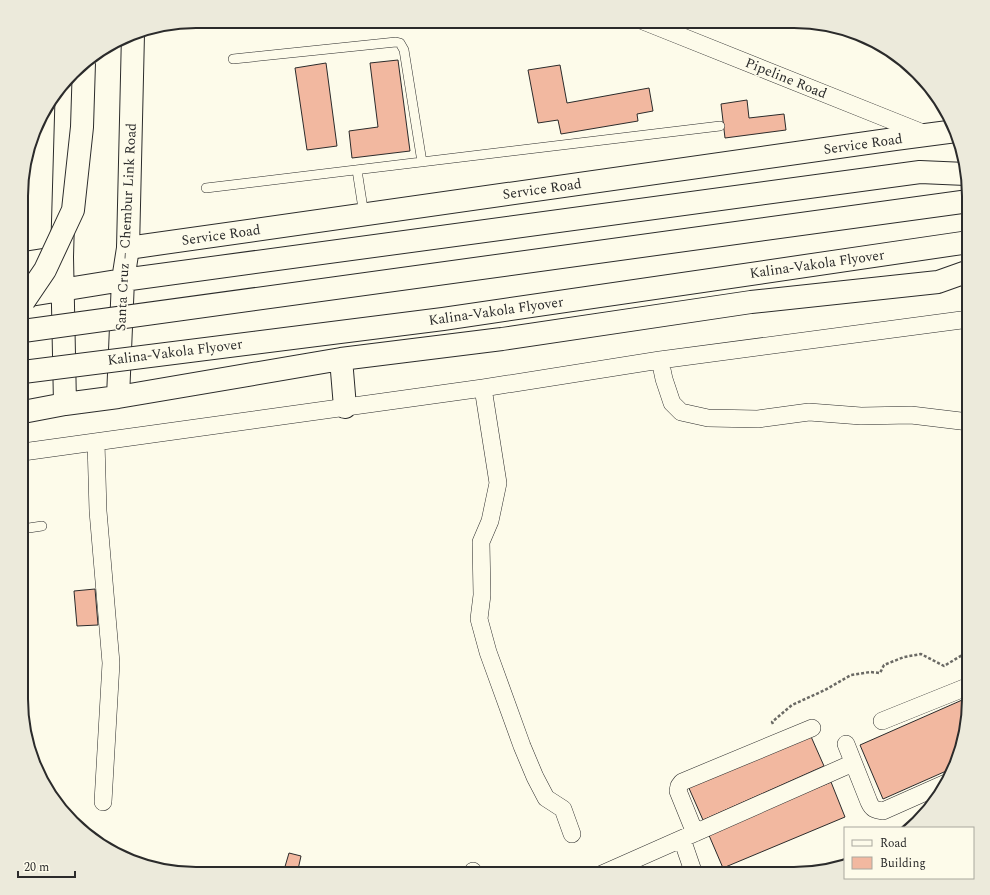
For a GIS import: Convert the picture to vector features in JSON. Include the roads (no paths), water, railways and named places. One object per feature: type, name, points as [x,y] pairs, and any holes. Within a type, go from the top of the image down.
[{"type":"main road","name":"Santa Cruz – Chembur Link Road","points":[[118,397],[123,280],[128,248],[133,41]]},
{"type":"main road","points":[[28,295],[45,270],[73,210],[82,127],[84,71]]},
{"type":"main road","points":[[65,404],[62,258],[67,89]]},
{"type":"main road","name":"Service Road","points":[[128,248],[949,132]]},
{"type":"main road","points":[[28,295],[123,280],[920,172],[961,174]]},
{"type":"main road","points":[[28,330],[962,202]]},
{"type":"main road","name":"Kalina-Vakola Flyover","points":[[28,371],[443,318],[962,243]]},
{"type":"main road","points":[[28,262],[62,258]]},
{"type":"main road","points":[[28,411],[341,359],[502,339],[751,302],[938,282],[962,273]]},
{"type":"main road","points":[[341,359],[345,407]]},
{"type":"street","name":"Pipeline Road","points":[[660,28],[928,135]]},
{"type":"street","points":[[28,451],[484,388],[660,360],[962,320]]},
{"type":"street","points":[[660,360],[664,379],[672,403],[681,412],[708,418],[758,419],[809,412],[861,416],[910,415],[962,421]]},
{"type":"street","points":[[484,388],[498,483],[490,521],[480,542],[482,595],[479,618],[488,652],[530,764],[546,798],[563,809],[572,834]]},
{"type":"street","points":[[96,442],[98,511],[111,663],[103,802]]},
{"type":"street","points":[[882,721],[962,689]]},
{"type":"street","points":[[693,867],[678,791],[682,782],[812,728]]},
{"type":"street","points":[[846,744],[871,807],[876,810],[883,811],[937,787]]},
{"type":"street","points":[[618,867],[853,763]]},
{"type":"lane","points":[[233,59],[396,42],[400,43],[404,50],[422,162]]},
{"type":"lane","points":[[206,188],[720,126]]},
{"type":"lane","points":[[357,170],[364,214]]},
{"type":"lane","points":[[28,528],[42,526]]}]
